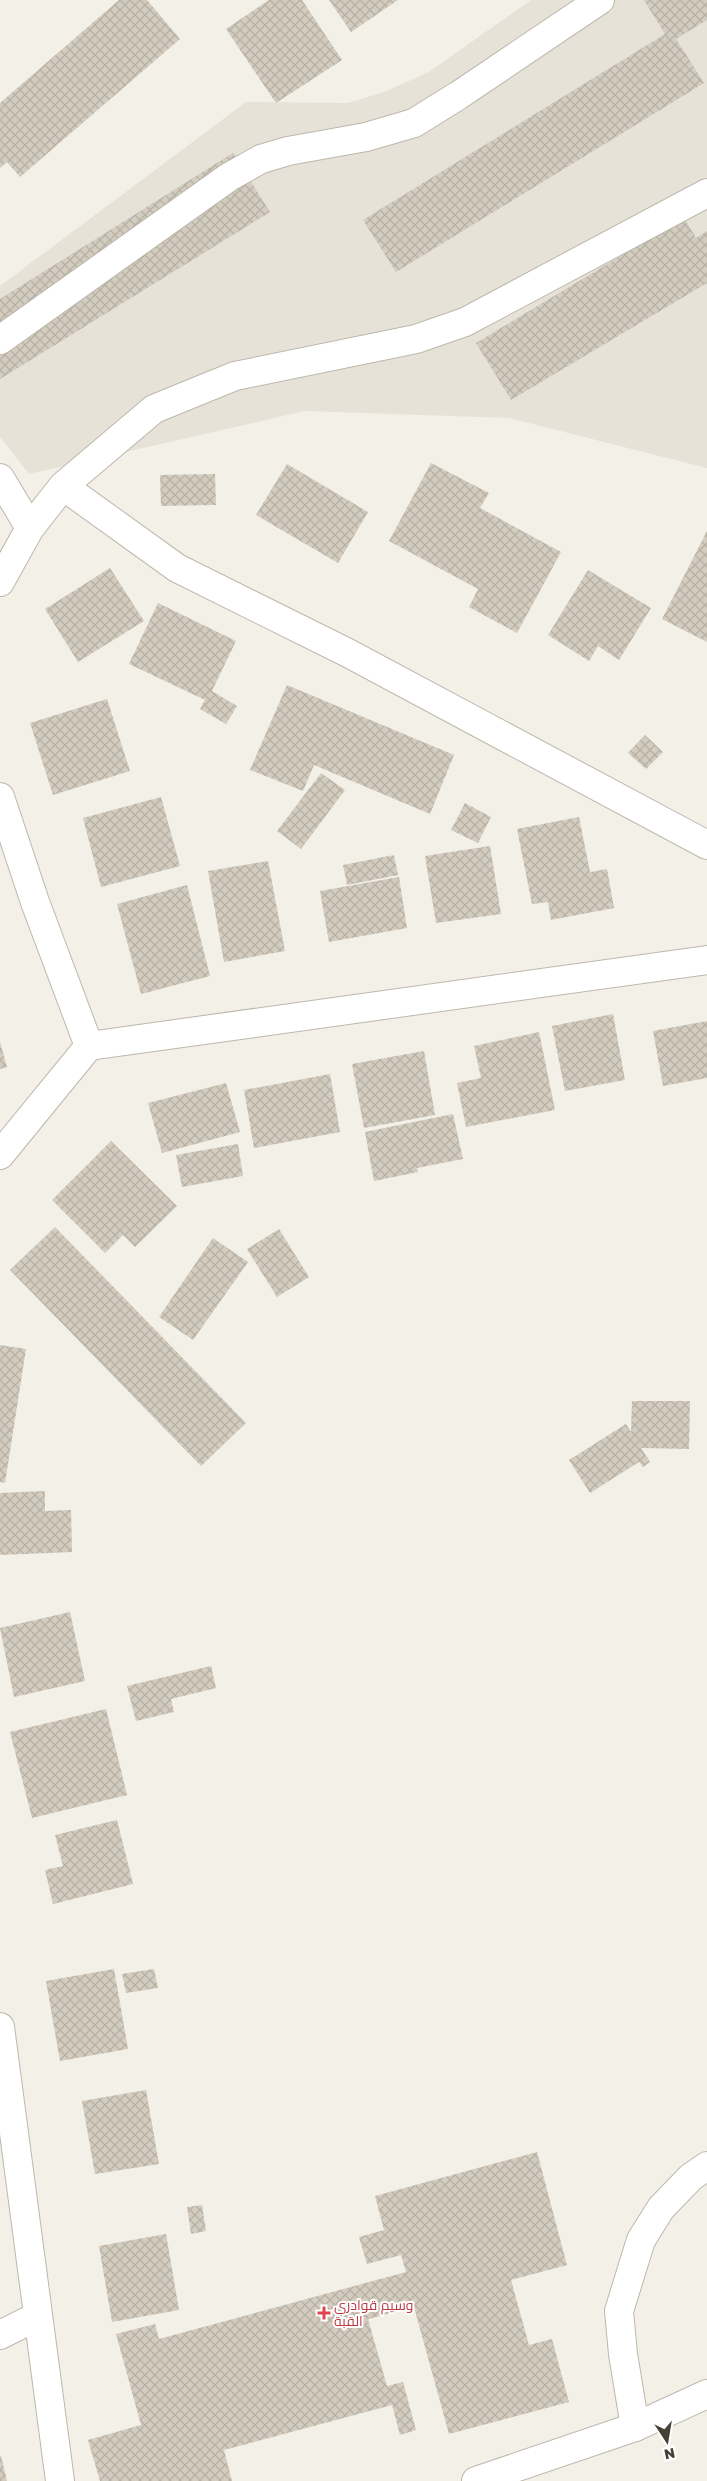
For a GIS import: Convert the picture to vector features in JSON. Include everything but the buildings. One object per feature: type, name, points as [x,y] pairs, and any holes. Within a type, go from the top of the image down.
[{"type":"street","points":[[0,340],[229,176],[262,159],[288,151],[366,137],[414,123],[460,96],[600,0]]},
{"type":"street","points":[[0,582],[30,528],[63,486],[154,409],[235,376],[416,339],[466,322],[707,194]]},
{"type":"street","points":[[0,478],[30,528]]},
{"type":"street","points":[[63,486],[177,568],[348,653],[707,845]]},
{"type":"street","points":[[0,797],[89,1046]]},
{"type":"street","points":[[0,1154],[89,1046],[707,960]]},
{"type":"street","points":[[0,2026],[36,2317],[60,2481]]},
{"type":"street","points":[[635,2427],[623,2354],[619,2311],[641,2240],[661,2208],[691,2177],[707,2166]]},
{"type":"street","points":[[0,2335],[36,2317]]},
{"type":"street","points":[[476,2481],[635,2427],[707,2394]]},
{"type":"shaded area","points":[[531,0],[707,0],[707,468],[509,418],[305,411],[29,474],[0,437],[0,286],[246,102],[348,103],[384,92],[429,72]]},
{"type":"place","name":"وسيم قوادري القبة","points":[[324,2313]]}]
